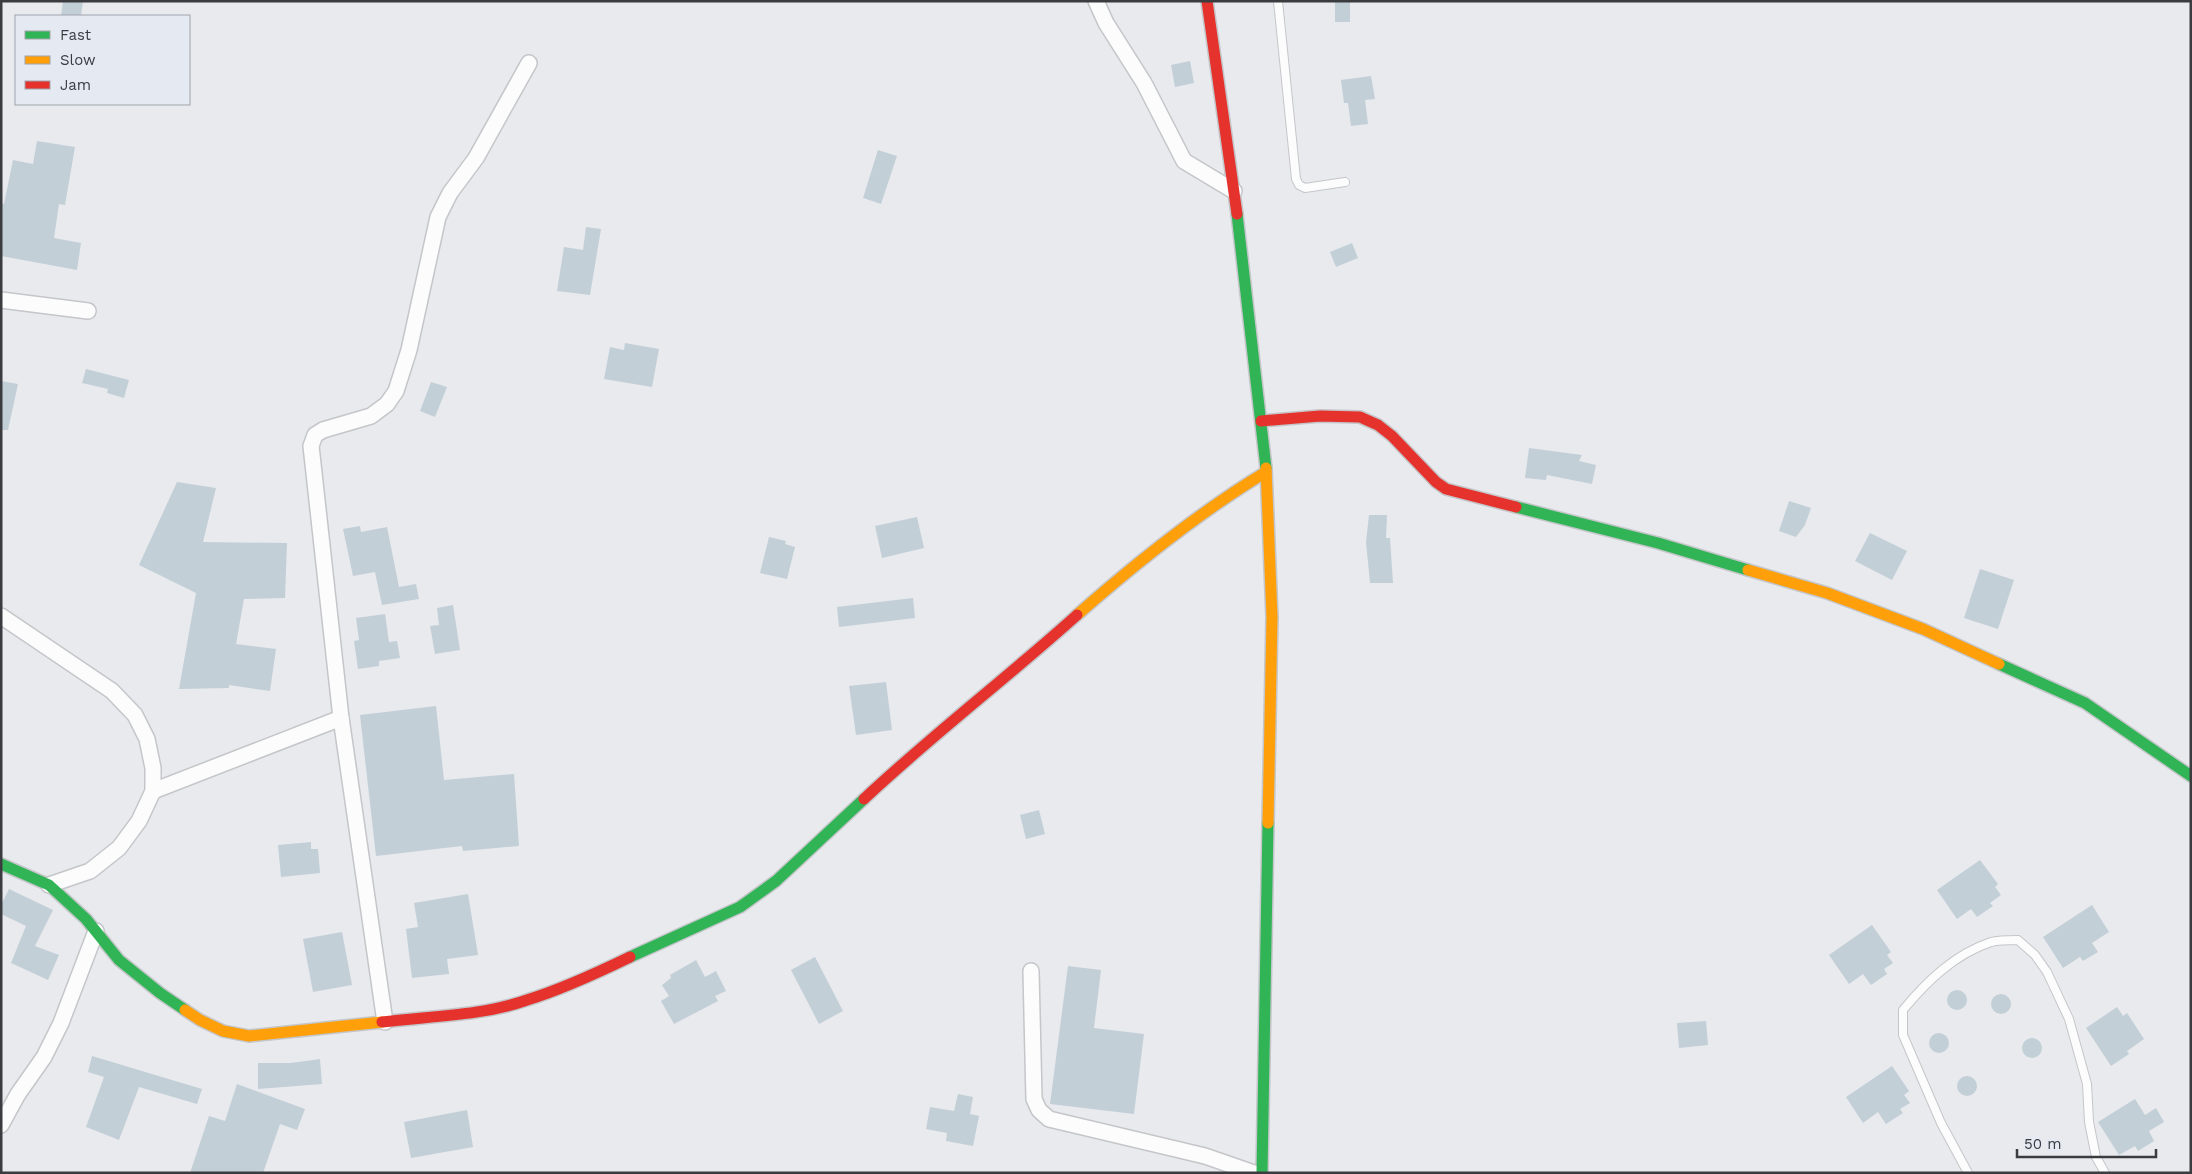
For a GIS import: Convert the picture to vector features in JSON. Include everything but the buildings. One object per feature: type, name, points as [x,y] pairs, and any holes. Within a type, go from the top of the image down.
[{"type":"main road","points":[[1207,1],[1234,191],[1266,472],[1272,617],[1262,1173]]},
{"type":"main road","points":[[1261,421],[1320,416],[1360,418],[1378,425],[1392,436],[1436,482],[1446,488],[1678,549],[1827,593],[1914,626],[2085,703],[2191,776]]},
{"type":"main road","points":[[1,864],[48,885],[86,919],[120,960],[160,993],[200,1020],[223,1031],[249,1036],[386,1022],[480,1011],[526,1000],[578,981],[740,907],[776,881],[896,769],[1021,665],[1127,571],[1220,500],[1266,472]]},
{"type":"street","points":[[1096,1],[1106,23],[1144,83],[1184,161],[1234,191]]},
{"type":"street","points":[[386,1022],[342,718],[310,446],[315,435],[322,430],[371,416],[387,404],[396,391],[409,350],[438,217],[450,193],[476,158],[530,63]]},
{"type":"street","points":[[1,300],[88,311]]},
{"type":"street","points":[[1,616],[112,691],[135,715],[147,738],[153,768],[153,791],[139,821],[119,848],[90,871],[48,885]]},
{"type":"street","points":[[153,791],[342,718]]},
{"type":"street","points":[[1,1125],[18,1094],[44,1057],[61,1023],[96,931]]},
{"type":"street","points":[[1031,971],[1034,1099],[1039,1110],[1049,1119],[1132,1140],[1190,1152],[1254,1173]]},
{"type":"lane","points":[[1278,1],[1296,179],[1299,185],[1305,188],[1345,182]]},
{"type":"lane","points":[[1968,1173],[1941,1123],[1903,1035],[1903,1010],[1924,985],[1956,959],[1992,942],[2018,940],[2036,955],[2047,972],[2069,1019],[2087,1084],[2089,1122],[2096,1157],[2105,1173]]},
{"type":"traffic: fast","points":[[1237,214],[1266,468]]},
{"type":"traffic: fast","points":[[1516,507],[1658,543],[1748,570]]},
{"type":"traffic: fast","points":[[1999,664],[2085,703],[2191,776]]},
{"type":"traffic: fast","points":[[630,957],[740,907],[776,881],[864,799]]},
{"type":"traffic: fast","points":[[1262,1173],[1268,823]]},
{"type":"traffic: fast","points":[[1,864],[49,885],[86,919],[119,960],[160,993],[185,1010]]},
{"type":"traffic: slow","points":[[1266,468],[1272,617],[1268,823]]},
{"type":"traffic: slow","points":[[1077,615],[1168,539],[1216,504],[1266,472]]},
{"type":"traffic: slow","points":[[1748,570],[1827,593],[1923,629],[1999,664]]},
{"type":"traffic: slow","points":[[185,1010],[223,1031],[249,1036],[382,1022]]},
{"type":"traffic: jam","points":[[1207,1],[1237,214]]},
{"type":"traffic: jam","points":[[1261,421],[1320,416],[1360,417],[1378,425],[1392,436],[1436,482],[1446,489],[1516,507]]},
{"type":"traffic: jam","points":[[864,799],[916,752],[1077,615]]},
{"type":"traffic: jam","points":[[382,1022],[456,1015],[510,1005],[567,986],[630,957]]}]
